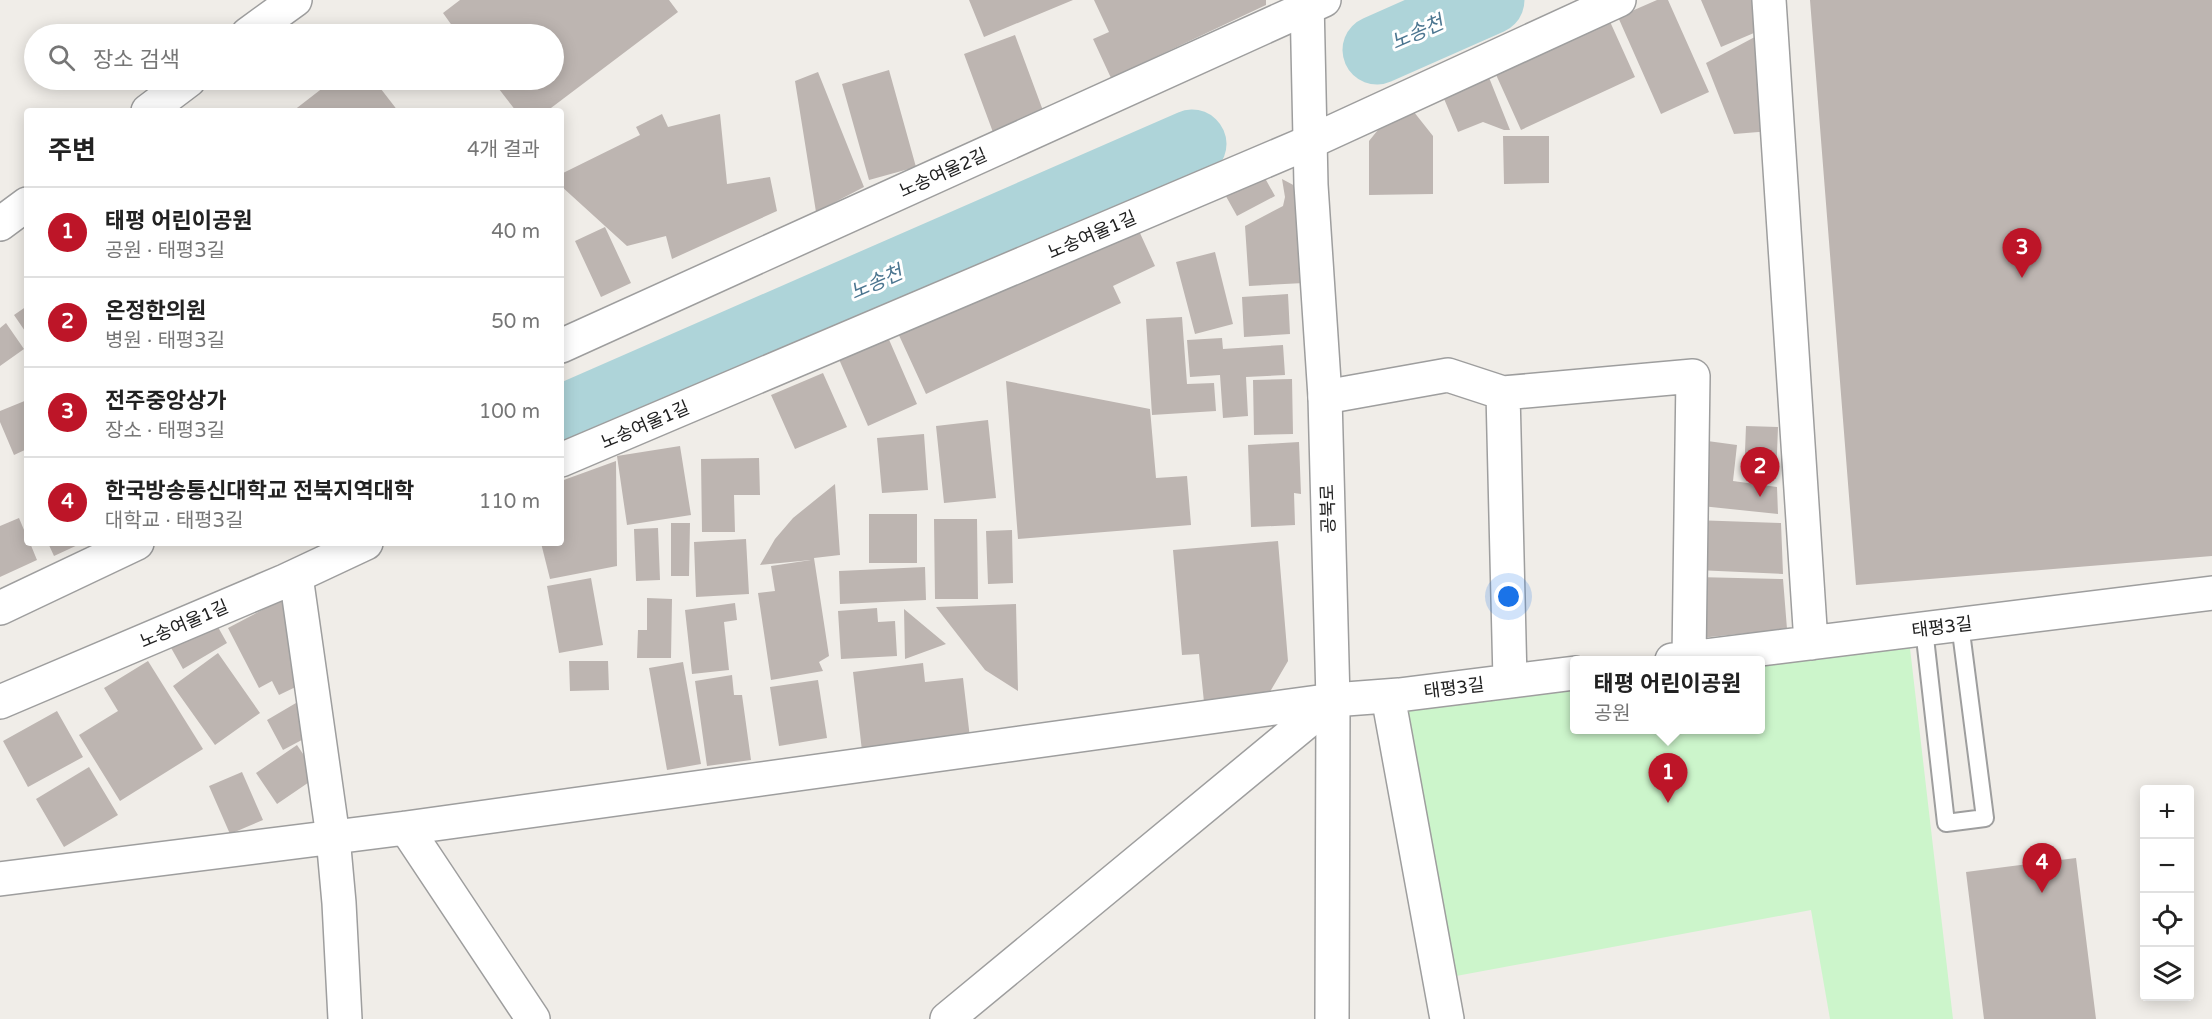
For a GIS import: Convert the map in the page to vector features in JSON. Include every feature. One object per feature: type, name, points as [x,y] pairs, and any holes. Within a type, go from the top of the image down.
[{"type":"street","points":[[262,24],[295,0]]},
{"type":"street","name":"노송여울1길","points":[[564,459],[1312,141],[1619,0]]},
{"type":"street","points":[[1769,0],[1811,643]]},
{"type":"street","name":"공북로","points":[[1313,3],[1311,185],[1325,397],[1334,700],[1332,1019]]},
{"type":"street","name":"노송여울2길","points":[[564,345],[1313,3]]},
{"type":"street","points":[[152,108],[176,90]]},
{"type":"street","points":[[0,224],[24,206]]},
{"type":"street","points":[[1325,397],[1448,375],[1503,393],[1693,376],[1681,656]]},
{"type":"street","points":[[1503,393],[1510,681]]},
{"type":"street","points":[[0,608],[131,546]]},
{"type":"street","name":"노송여울1길","points":[[0,702],[296,576],[358,546]]},
{"type":"street","points":[[296,576],[333,837],[345,1019]]},
{"type":"street","name":"태평3길","points":[[1705,656],[2212,593]]},
{"type":"street","name":"태평3길","points":[[0,879],[406,828],[1334,700],[1388,696],[1570,673]]},
{"type":"street","points":[[1388,696],[1447,1019]]},
{"type":"street","points":[[947,1019],[1334,700]]},
{"type":"street","points":[[406,828],[533,1019]]},
{"type":"lane","points":[[1924,629],[1946,823],[1985,818],[1960,624]]},
{"type":"green space","points":[[1908,631],[1953,1019],[1830,1019],[1811,910],[1440,979],[1388,696],[1570,674],[1570,734],[1765,734],[1765,659]]},
{"type":"building","points":[[460,0],[669,0],[678,12],[551,108],[514,108],[500,90],[564,90],[564,24],[451,24],[443,13]]},
{"type":"building","points":[[969,0],[1073,0],[984,37]]},
{"type":"building","points":[[1094,0],[1266,0],[1266,5],[1111,78],[1093,39],[1109,32]]},
{"type":"building","points":[[1657,0],[1668,0],[1709,92],[1661,114],[1618,17]]},
{"type":"building","points":[[1701,0],[1757,0],[1768,27],[1721,47]]},
{"type":"building","points":[[1810,0],[2212,0],[2212,556],[1856,585]]},
{"type":"building","points":[[1607,15],[1635,77],[1521,130],[1493,68]]},
{"type":"building","points":[[1766,31],[1771,131],[1734,134],[1706,63]]},
{"type":"building","points":[[1015,35],[1045,116],[994,135],[964,54]]},
{"type":"building","points":[[889,70],[916,167],[869,180],[842,84]]},
{"type":"building","points":[[818,72],[864,187],[816,212],[795,81]]},
{"type":"building","points":[[1488,75],[1510,130],[1483,122],[1458,132],[1442,94]]},
{"type":"building","points":[[320,90],[382,90],[396,108],[297,108]]},
{"type":"building","points":[[1398,105],[1410,107],[1433,136],[1433,194],[1369,195],[1369,141]]},
{"type":"building","points":[[662,114],[668,127],[720,114],[727,184],[770,177],[777,211],[672,259],[666,236],[627,246],[564,189],[564,173],[640,135],[636,127]]},
{"type":"building","points":[[1503,136],[1549,136],[1549,183],[1504,184]]},
{"type":"building","points":[[1261,171],[1275,196],[1237,216],[1223,191]]},
{"type":"building","points":[[1282,179],[1299,188],[1304,283],[1249,286],[1245,226],[1283,206],[1285,197]]},
{"type":"building","points":[[1134,220],[1155,266],[1113,286],[1121,303],[926,394],[897,331]]},
{"type":"building","points":[[605,227],[631,283],[601,297],[575,241]]},
{"type":"building","points":[[1215,252],[1233,324],[1195,334],[1176,262]]},
{"type":"building","points":[[1288,294],[1290,334],[1244,337],[1242,297]]},
{"type":"building","points":[[24,308],[24,330],[14,315]]},
{"type":"building","points":[[1182,317],[1187,384],[1214,383],[1216,411],[1152,415],[1146,319]]},
{"type":"building","points":[[6,323],[24,349],[0,366],[0,328]]},
{"type":"building","points":[[887,335],[917,404],[868,426],[838,357]]},
{"type":"building","points":[[1222,338],[1223,349],[1283,345],[1285,375],[1246,377],[1248,416],[1223,418],[1220,375],[1190,377],[1187,340]]},
{"type":"building","points":[[823,373],[847,427],[795,449],[771,395]]},
{"type":"building","points":[[1292,379],[1293,434],[1254,435],[1253,380]]},
{"type":"building","points":[[1006,381],[1150,409],[1156,478],[1187,476],[1191,525],[1018,539]]},
{"type":"building","points":[[24,401],[24,450],[14,455],[0,422],[0,411]]},
{"type":"building","points":[[988,420],[996,498],[944,503],[936,426]]},
{"type":"building","points":[[1746,426],[1778,427],[1776,479],[1744,477]]},
{"type":"building","points":[[924,434],[928,490],[882,493],[877,438]]},
{"type":"building","points":[[1700,440],[1737,445],[1733,481],[1777,487],[1778,514],[1692,505]]},
{"type":"building","points":[[1299,442],[1301,494],[1294,493],[1295,525],[1251,527],[1248,445]]},
{"type":"building","points":[[680,446],[691,515],[627,525],[617,456]]},
{"type":"building","points":[[759,458],[760,495],[734,495],[735,532],[702,532],[701,459]]},
{"type":"building","points":[[616,461],[617,566],[550,579],[542,546],[564,546],[564,480]]},
{"type":"building","points":[[835,484],[840,555],[814,558],[829,656],[819,662],[823,671],[771,680],[758,593],[775,591],[771,566],[811,560],[760,565],[775,539],[793,518]]},
{"type":"building","points":[[869,514],[917,514],[917,563],[869,563]]},
{"type":"building","points":[[19,518],[24,530],[24,546],[31,546],[37,560],[0,577],[0,526]]},
{"type":"building","points":[[934,519],[977,519],[978,599],[935,599]]},
{"type":"building","points":[[1693,520],[1781,523],[1783,574],[1696,570]]},
{"type":"building","points":[[671,523],[690,523],[689,576],[671,576]]},
{"type":"building","points":[[658,528],[660,580],[636,581],[634,529]]},
{"type":"building","points":[[1012,530],[1013,583],[988,584],[986,531]]},
{"type":"building","points":[[746,539],[749,594],[696,597],[694,542]]},
{"type":"building","points":[[1278,541],[1288,661],[1267,697],[1204,702],[1199,654],[1182,655],[1173,550]]},
{"type":"building","points":[[49,546],[76,546],[54,556]]},
{"type":"building","points":[[925,567],[926,600],[840,604],[839,571]]},
{"type":"building","points":[[1696,577],[1783,579],[1787,629],[1700,638]]},
{"type":"building","points":[[591,578],[603,645],[559,653],[547,586]]},
{"type":"building","points":[[647,598],[672,599],[671,658],[637,658],[638,630],[647,630]]},
{"type":"building","points":[[283,599],[306,682],[279,695],[272,681],[259,688],[228,628]]},
{"type":"building","points":[[735,603],[737,620],[724,622],[729,670],[692,674],[685,610]]},
{"type":"building","points":[[1016,604],[1018,691],[985,670],[936,607]]},
{"type":"building","points":[[877,608],[878,622],[895,621],[897,656],[841,659],[838,611]]},
{"type":"building","points":[[904,609],[946,644],[905,659]]},
{"type":"building","points":[[214,620],[227,643],[183,669],[170,646]]},
{"type":"building","points":[[218,653],[260,713],[215,745],[173,686]]},
{"type":"building","points":[[148,661],[203,749],[120,801],[79,735],[118,711],[104,688]]},
{"type":"building","points":[[569,661],[608,661],[609,690],[570,691]]},
{"type":"building","points":[[683,662],[701,764],[667,770],[649,668]]},
{"type":"building","points":[[923,663],[925,682],[963,678],[970,738],[862,751],[853,672]]},
{"type":"building","points":[[732,675],[734,695],[742,695],[751,760],[707,766],[695,681]]},
{"type":"building","points":[[818,680],[827,738],[779,746],[770,687]]},
{"type":"building","points":[[296,703],[313,734],[283,750],[267,720]]},
{"type":"building","points":[[57,711],[83,757],[28,787],[3,741]]},
{"type":"building","points":[[297,745],[318,776],[277,804],[256,773]]},
{"type":"building","points":[[89,767],[118,815],[64,847],[36,799]]},
{"type":"building","points":[[242,772],[263,820],[230,834],[209,786]]},
{"type":"building","points":[[2076,858],[2096,1019],[1984,1019],[1966,872]]},
{"type":"waterway","name":"노송천","points":[[1377,50],[1490,0]]},
{"type":"waterway","name":"노송천","points":[[564,419],[1192,144]]},
{"type":"place","name":"전주중앙상가","points":[[2022,278]]},
{"type":"place","name":"온정한의원","points":[[1760,497]]},
{"type":"place","name":"태평 어린이공원","points":[[1668,803]]},
{"type":"place","name":"한국방송통신대학교 전북지역대학","points":[[2042,893]]}]
